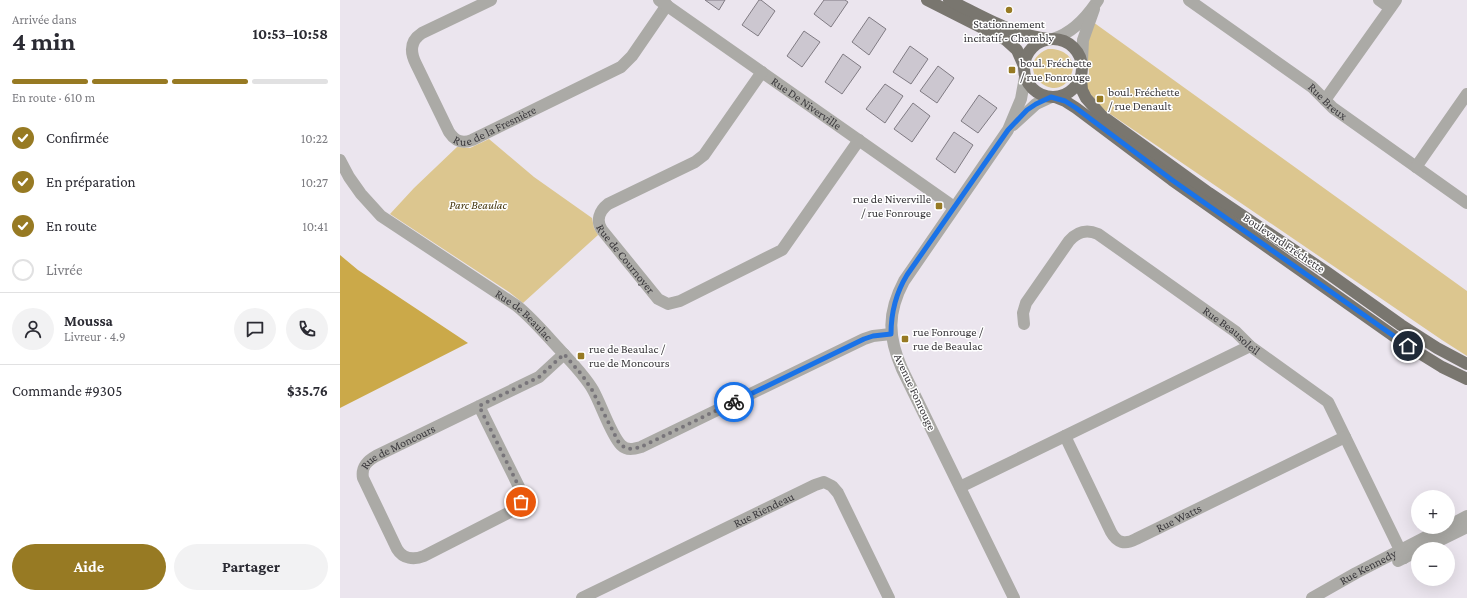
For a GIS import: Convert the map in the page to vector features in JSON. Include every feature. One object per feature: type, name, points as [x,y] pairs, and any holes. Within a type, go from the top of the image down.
[{"type":"main road","points":[[927,0],[1006,40],[1015,47],[1020,55],[1027,82],[1033,90],[1042,95],[1053,97],[1070,93],[1078,84],[1081,78],[1082,61],[1077,50],[1069,43],[1059,39],[1030,36],[1018,32],[949,0]]},
{"type":"main road","points":[[1024,71],[1025,60],[1030,50],[1038,43],[1050,39]]},
{"type":"main road","name":"Boulevard Fréchette","points":[[1081,78],[1082,90],[1092,106],[1131,137],[1209,193],[1325,271],[1401,325],[1437,348],[1467,364]]},
{"type":"main road","name":"Boulevard Fréchette","points":[[1053,97],[1065,101],[1076,108],[1172,180],[1408,346],[1437,364],[1467,379]]},
{"type":"street","name":"Rue de la Fresnière","points":[[491,0],[422,33],[416,37],[412,44],[412,54],[416,64],[449,132],[459,141],[467,142],[472,140],[621,67],[635,52],[663,3]]},
{"type":"street","name":"Rue Breux","points":[[1189,0],[1312,87],[1333,108],[1467,203]]},
{"type":"street","points":[[1326,100],[1393,4],[1379,0]]},
{"type":"street","points":[[1050,39],[1063,36],[1070,31],[1097,1]]},
{"type":"street","points":[[1082,61],[1083,40],[1097,1]]},
{"type":"street","name":"Rue De Niverville","points":[[663,3],[954,207]]},
{"type":"street","points":[[1008,130],[1021,99],[1024,71]]},
{"type":"street","name":"Rue de Cournoyer","points":[[762,72],[704,155],[695,162],[608,204],[600,212],[599,220],[602,230],[658,299],[668,304],[680,301],[782,250],[859,140]]},
{"type":"street","points":[[1416,167],[1467,94]]},
{"type":"street","points":[[1008,130],[1036,104],[1053,97]]},
{"type":"street","name":"Avenue Fonrouge","points":[[1008,130],[907,275],[893,307],[891,334],[895,351],[902,369],[1014,598]]},
{"type":"street","name":"Rue de Beaulac","points":[[340,160],[357,190],[382,216],[517,306],[531,318],[582,375],[592,390],[618,441],[623,447],[632,449],[645,445],[864,339],[873,336],[891,334]]},
{"type":"street","name":"Rue Beausoleil","points":[[1024,324],[1023,313],[1026,303],[1072,238],[1082,232],[1089,231],[1102,237],[1236,332],[1250,346],[1328,402],[1402,554]]},
{"type":"street","points":[[960,487],[1250,346]]},
{"type":"street","name":"Rue de Moncours","points":[[479,406],[520,489],[520,504],[516,509],[424,556],[414,558],[404,556],[397,549],[363,478],[362,472],[364,466],[368,461],[376,456],[479,406],[539,377],[564,354]]},
{"type":"street","name":"Rue Watts","points":[[1065,436],[1111,532],[1118,541],[1124,543],[1133,541],[1345,437]]},
{"type":"street","name":"Rue Riendeau","points":[[582,598],[808,488],[824,482],[832,486],[840,497],[889,598]]},
{"type":"street","points":[[1455,522],[1467,516]]},
{"type":"street","points":[[1436,542],[1467,527]]},
{"type":"street","name":"Rue Kennedy","points":[[1317,598],[1360,580],[1434,534]]},
{"type":"street","name":"Rue Kennedy","points":[[1312,598],[1356,573],[1402,554],[1411,552]]},
{"type":"green space","points":[[1093,22],[1467,291],[1467,356],[1100,107],[1085,86],[1089,73],[1087,48]]},
{"type":"green space","points":[[1048,49],[1059,50],[1064,53],[1071,59],[1073,64],[1071,75],[1064,85],[1056,88],[1047,86],[1039,81],[1034,73],[1033,65],[1037,56]]},
{"type":"green space","name":"Parc Beaulac","points":[[489,139],[534,177],[592,218],[594,228],[598,235],[523,303],[509,292],[390,214],[414,188],[457,147],[470,148]]},
{"type":"shaded area","points":[[340,255],[358,270],[468,343],[340,408]]},
{"type":"building","points":[[705,0],[725,0],[719,10]]},
{"type":"building","points":[[759,0],[775,11],[758,36],[742,25]]},
{"type":"building","points":[[824,0],[845,0],[848,2],[831,27],[814,14]]},
{"type":"building","points":[[869,17],[886,29],[869,55],[852,42]]},
{"type":"building","points":[[804,31],[820,42],[802,67],[787,56]]},
{"type":"building","points":[[910,46],[928,59],[911,84],[893,72]]},
{"type":"building","points":[[843,54],[861,67],[842,94],[825,82]]},
{"type":"building","points":[[938,66],[954,78],[937,103],[920,91]]},
{"type":"building","points":[[885,84],[903,96],[885,123],[866,109]]},
{"type":"building","points":[[979,95],[997,108],[978,133],[961,121]]},
{"type":"building","points":[[913,103],[930,116],[912,142],[894,129]]},
{"type":"building","points":[[954,132],[973,145],[955,173],[936,159]]},
{"type":"way so far","points":[[521,502],[520,489],[479,406],[539,377],[564,354],[588,383],[615,437],[623,447],[629,449],[635,449],[645,445],[734,402]]},
{"type":"place","name":"Stationnement incitatif - Chambly","points":[[1009,10]]},
{"type":"place","name":"boul. Fréchette / rue Fonrouge","points":[[1012,70]]},
{"type":"place","name":"boul. Fréchette / rue Denault","points":[[1100,99]]},
{"type":"place","name":"rue de Niverville / rue Fonrouge","points":[[939,206]]},
{"type":"place","name":"rue Fonrouge / rue de Beaulac","points":[[905,339]]},
{"type":"place","name":"rue de Beaulac / rue de Moncours","points":[[581,356]]},
{"type":"route","points":[[734,402],[864,339],[873,336],[891,334],[893,307],[896,296],[907,275],[1008,130],[1027,110],[1051,97],[1055,97],[1071,104],[1172,180],[1408,346]]}]
